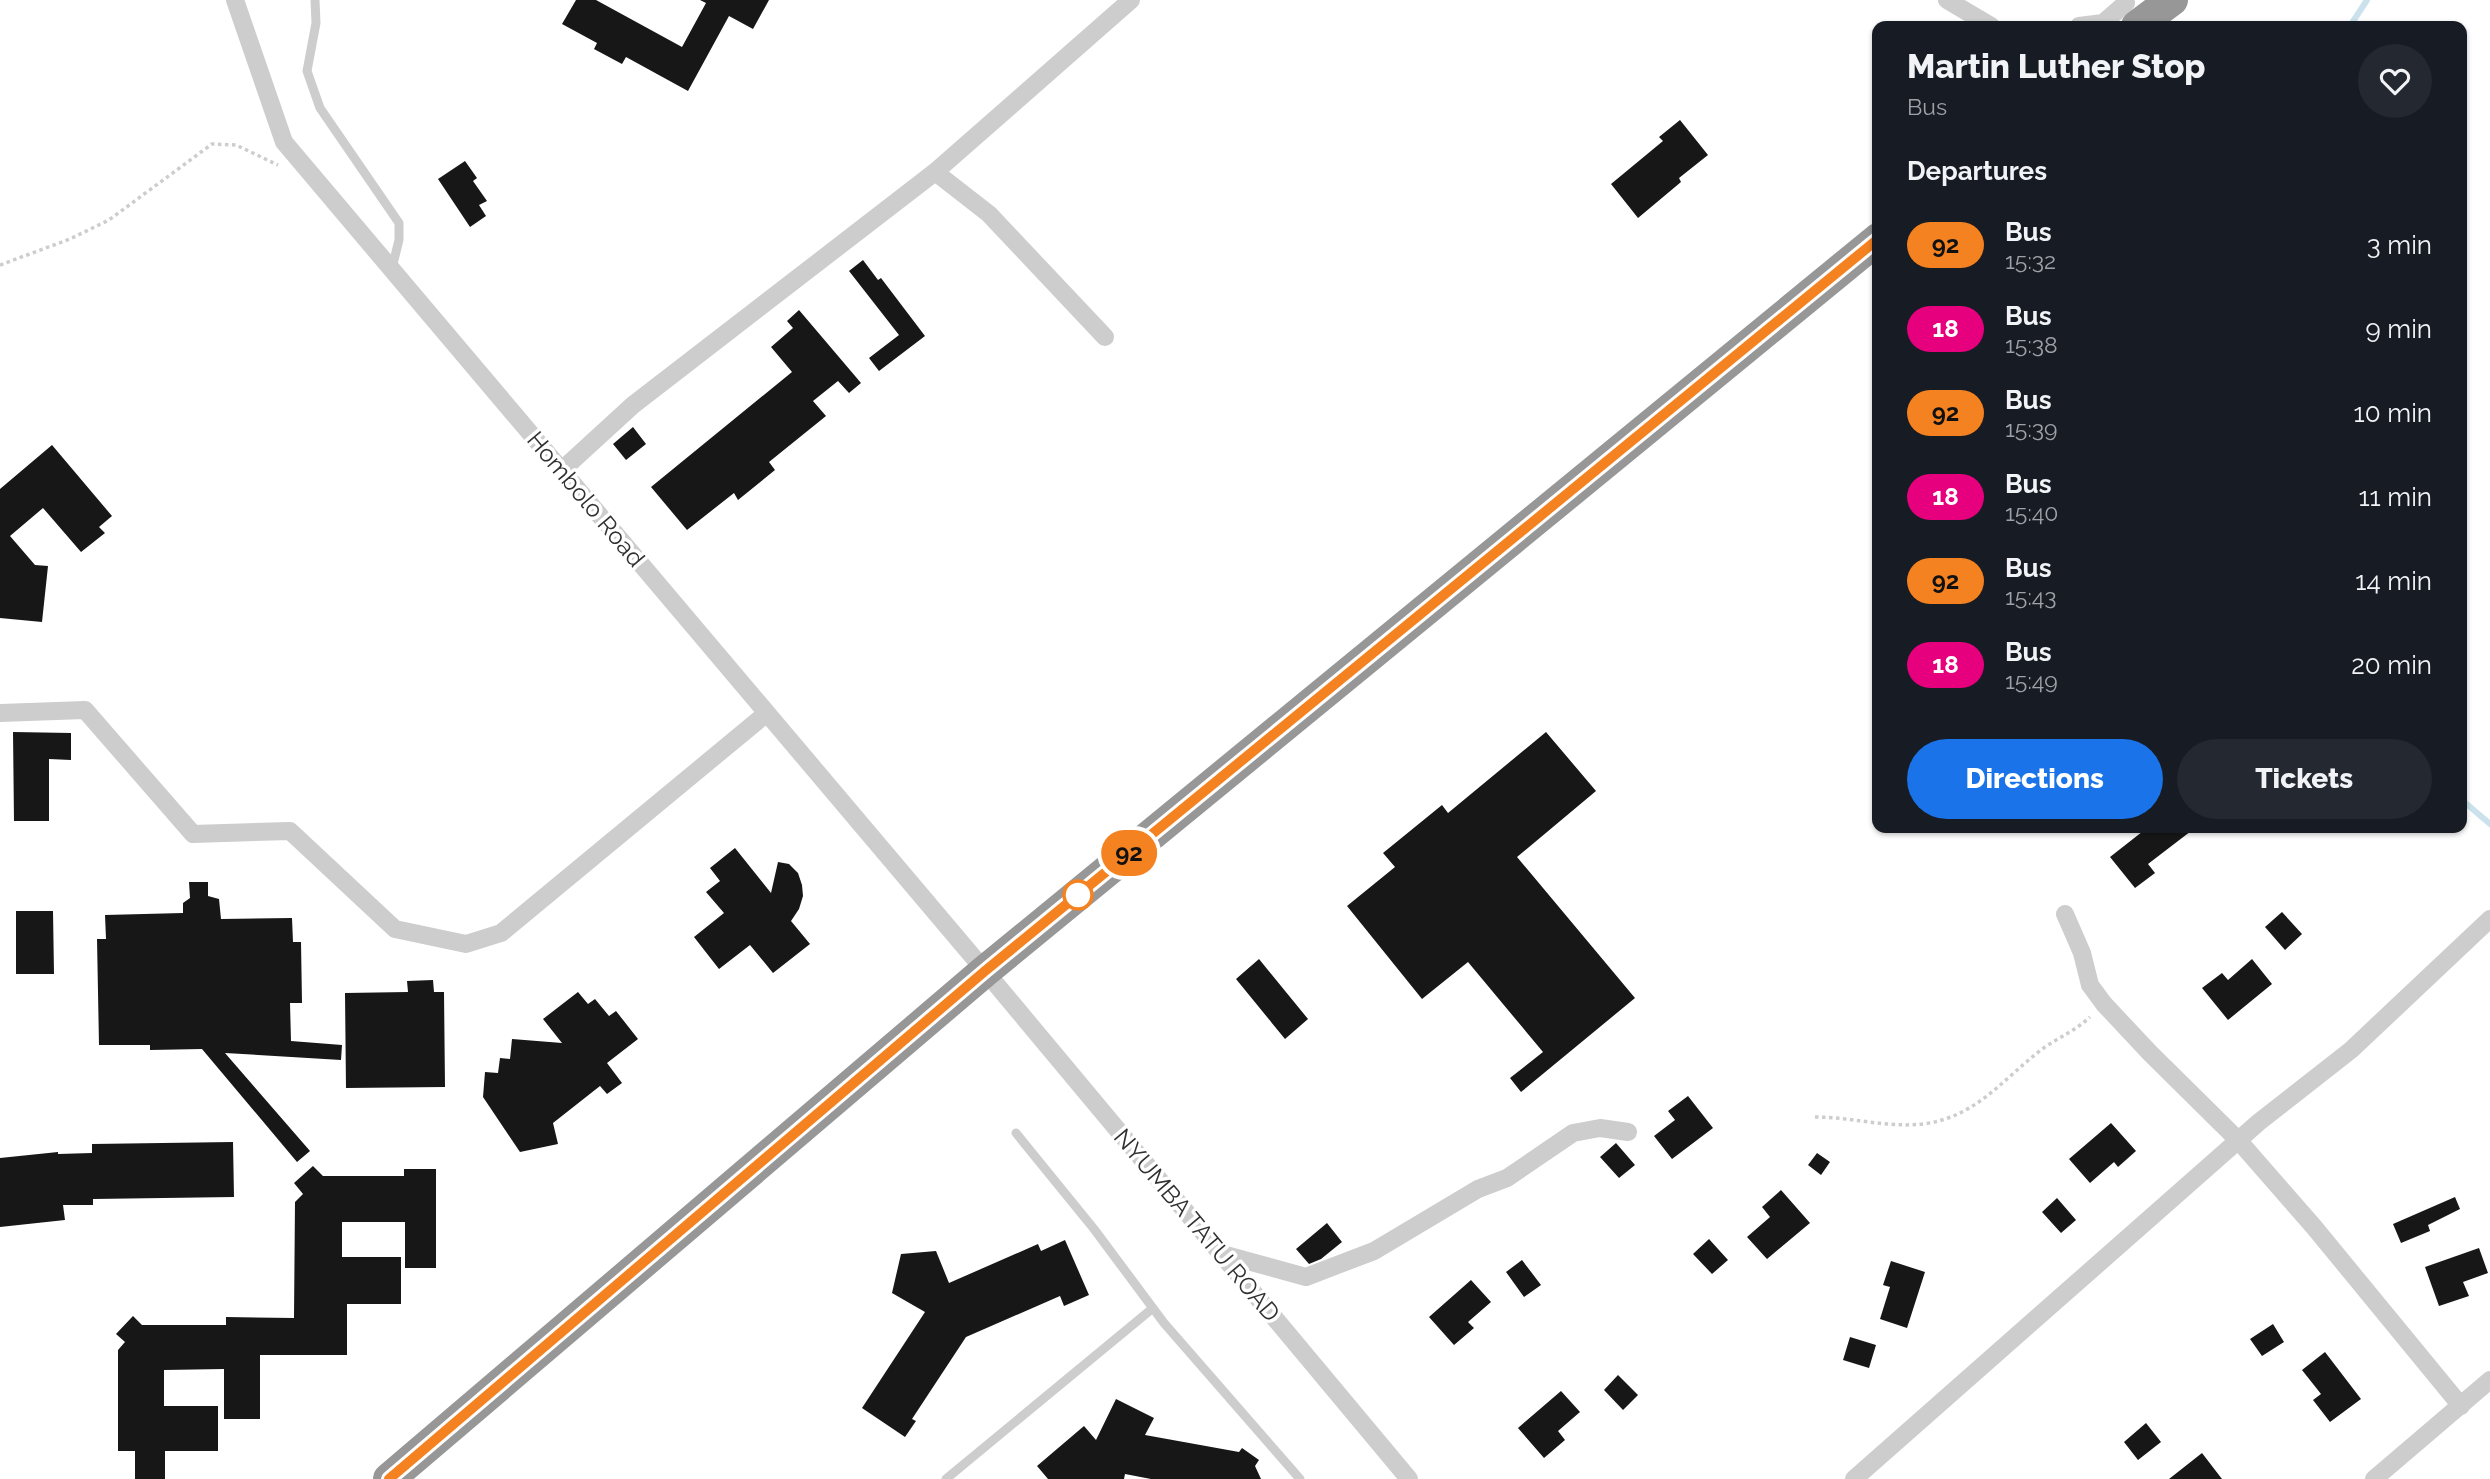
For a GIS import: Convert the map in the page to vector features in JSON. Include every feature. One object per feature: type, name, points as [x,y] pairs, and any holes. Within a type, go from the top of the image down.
[{"type":"highway","points":[[2132,13],[2172,0]]},
{"type":"highway","points":[[389,1479],[985,971],[1872,244]]},
{"type":"street","name":"Hombolo Road","points":[[234,0],[284,142],[985,971]]},
{"type":"street","points":[[562,470],[633,405],[935,172],[1131,0]]},
{"type":"street","points":[[1947,0],[1983,21]]},
{"type":"street","points":[[2109,21],[2132,13]]},
{"type":"street","points":[[935,172],[989,214],[1105,337]]},
{"type":"street","points":[[0,713],[85,710],[193,834],[290,831],[394,929],[466,944],[501,933],[767,713]]},
{"type":"street","points":[[2065,915],[2082,953],[2090,985],[2104,1004],[2238,1140],[2314,1227],[2461,1406]]},
{"type":"street","points":[[1854,1479],[2238,1140],[2351,1050],[2490,919]]},
{"type":"street","name":"NYUMBA TATU ROAD","points":[[985,971],[1409,1479]]},
{"type":"street","points":[[1222,1254],[1306,1277],[1374,1251],[1478,1189],[1507,1178],[1573,1133],[1600,1128],[1628,1132]]},
{"type":"street","points":[[2374,1479],[2490,1380]]},
{"type":"lane","points":[[315,0],[316,23],[307,71],[312,89],[320,108],[399,223],[399,240],[392,270]]},
{"type":"lane","points":[[1016,1133],[1153,1308],[1300,1479]]},
{"type":"lane","points":[[946,1479],[1153,1308]]},
{"type":"path","points":[[0,265],[70,239],[109,220],[212,144],[236,145],[279,166]]},
{"type":"path","points":[[1815,1117],[1835,1117],[1880,1125],[1924,1124],[1952,1117],[1986,1099],[2045,1047],[2074,1031],[2104,1004]]},
{"type":"building","points":[[576,0],[596,0],[682,47],[706,3],[700,0],[769,0],[753,29],[729,16],[688,91],[626,57],[622,64],[594,49],[597,43],[562,24]]},
{"type":"building","points":[[1680,120],[1708,155],[1679,178],[1681,182],[1638,218],[1611,184],[1663,141],[1659,137]]},
{"type":"building","points":[[465,161],[477,178],[473,181],[487,201],[479,205],[486,216],[470,227],[438,179]]},
{"type":"building","points":[[863,260],[878,280],[881,278],[925,336],[879,371],[869,358],[899,335],[849,271]]},
{"type":"building","points":[[799,310],[861,383],[849,393],[838,381],[813,401],[826,416],[769,462],[775,470],[738,500],[734,493],[687,530],[651,487],[792,372],[771,347],[793,328],[787,321]]},
{"type":"building","points":[[633,427],[646,444],[626,460],[613,444]]},
{"type":"building","points":[[52,445],[112,516],[99,527],[105,533],[81,552],[43,508],[10,536],[35,565],[48,566],[42,622],[0,618],[0,489]]},
{"type":"building","points":[[13,732],[71,733],[71,760],[49,759],[49,821],[14,821]]},
{"type":"building","points":[[1546,732],[1596,791],[1517,857],[1635,998],[1521,1092],[1510,1078],[1543,1052],[1468,962],[1422,999],[1347,906],[1395,867],[1383,853],[1442,805],[1448,813]]},
{"type":"building","points":[[2141,833],[2188,833],[2148,864],[2155,873],[2135,888],[2110,857]]},
{"type":"building","points":[[735,848],[771,893],[778,862],[789,864],[798,873],[802,885],[803,896],[791,921],[810,944],[773,973],[750,945],[719,969],[694,937],[724,913],[706,892],[720,881],[710,868]]},
{"type":"building","points":[[189,882],[208,882],[208,896],[219,899],[221,919],[292,918],[293,942],[301,942],[302,1003],[290,1003],[291,1041],[342,1045],[341,1060],[225,1053],[310,1151],[297,1162],[202,1049],[150,1050],[150,1045],[99,1045],[97,939],[106,939],[105,915],[183,913],[183,903],[190,898]]},
{"type":"building","points":[[16,911],[53,911],[54,974],[16,974]]},
{"type":"building","points":[[2282,912],[2302,934],[2285,950],[2265,927]]},
{"type":"building","points":[[1259,959],[1308,1019],[1285,1039],[1236,979]]},
{"type":"building","points":[[2252,959],[2272,984],[2228,1020],[2202,988],[2222,973],[2228,980]]},
{"type":"building","points":[[433,980],[434,992],[444,992],[445,1087],[346,1088],[345,993],[408,992],[407,981]]},
{"type":"building","points":[[578,992],[588,1004],[595,999],[609,1016],[616,1011],[638,1039],[607,1063],[622,1083],[607,1094],[600,1086],[553,1123],[558,1144],[520,1152],[483,1097],[485,1072],[498,1073],[500,1058],[510,1059],[512,1039],[562,1043],[543,1019]]},
{"type":"building","points":[[1688,1096],[1713,1128],[1672,1159],[1654,1136],[1675,1120],[1668,1111]]},
{"type":"building","points":[[2111,1123],[2136,1151],[2118,1167],[2114,1162],[2090,1183],[2069,1159]]},
{"type":"building","points":[[233,1142],[234,1197],[93,1199],[93,1205],[63,1205],[65,1220],[0,1227],[0,1158],[58,1152],[92,1153],[92,1144]]},
{"type":"building","points":[[1616,1143],[1635,1165],[1619,1178],[1600,1157]]},
{"type":"building","points":[[1817,1153],[1830,1162],[1821,1175],[1808,1165]]},
{"type":"building","points":[[313,1166],[323,1176],[404,1176],[404,1169],[436,1169],[436,1268],[405,1268],[405,1222],[342,1222],[342,1257],[401,1257],[401,1304],[347,1304],[347,1355],[260,1355],[260,1419],[224,1419],[224,1369],[164,1370],[164,1406],[218,1406],[218,1451],[165,1451],[165,1479],[135,1479],[135,1451],[118,1451],[118,1350],[125,1342],[116,1334],[133,1316],[142,1325],[226,1325],[226,1317],[294,1318],[295,1202],[303,1194],[294,1183]]},
{"type":"building","points":[[1781,1190],[1810,1223],[1767,1259],[1747,1237],[1770,1217],[1762,1207]]},
{"type":"building","points":[[2455,1197],[2460,1209],[2428,1225],[2430,1231],[2401,1243],[2393,1224]]},
{"type":"building","points":[[2057,1198],[2076,1220],[2061,1233],[2042,1212]]},
{"type":"building","points":[[1327,1223],[1342,1242],[1321,1259],[1309,1264],[1296,1249]]},
{"type":"building","points":[[1709,1239],[1728,1260],[1712,1274],[1693,1254]]},
{"type":"building","points":[[1065,1240],[1089,1295],[1064,1306],[1060,1296],[966,1337],[912,1419],[916,1421],[905,1437],[862,1408],[925,1312],[892,1293],[901,1254],[936,1251],[949,1283],[1038,1244],[1041,1251]]},
{"type":"building","points":[[2479,1248],[2488,1273],[2463,1282],[2469,1296],[2439,1306],[2425,1267]]},
{"type":"building","points":[[1522,1260],[1541,1285],[1524,1297],[1506,1272]]},
{"type":"building","points":[[1891,1261],[1925,1272],[1907,1328],[1880,1319],[1890,1287],[1883,1285]]},
{"type":"building","points":[[1471,1280],[1491,1302],[1468,1322],[1474,1328],[1454,1345],[1429,1317]]},
{"type":"building","points":[[2273,1324],[2284,1342],[2262,1356],[2250,1339]]},
{"type":"building","points":[[1850,1337],[1876,1345],[1869,1368],[1843,1360]]},
{"type":"building","points":[[2325,1352],[2361,1399],[2330,1422],[2313,1400],[2321,1394],[2302,1370]]},
{"type":"building","points":[[1618,1375],[1638,1395],[1623,1410],[1604,1390]]},
{"type":"building","points":[[1561,1391],[1580,1412],[1558,1431],[1565,1440],[1544,1458],[1518,1428]]},
{"type":"building","points":[[1116,1399],[1154,1418],[1145,1435],[1239,1452],[1242,1448],[1259,1460],[1255,1466],[1261,1479],[1151,1479],[1125,1474],[1124,1479],[1048,1479],[1037,1466],[1084,1426],[1096,1440]]},
{"type":"building","points":[[2146,1423],[2161,1442],[2138,1460],[2124,1442]]},
{"type":"building","points":[[2202,1453],[2222,1479],[2169,1479]]},
{"type":"waterway","points":[[2353,21],[2367,0]]},
{"type":"waterway","points":[[2467,804],[2490,824]]},
{"type":"bus line","name":"92","points":[[389,1479],[985,971],[1872,244]]}]
